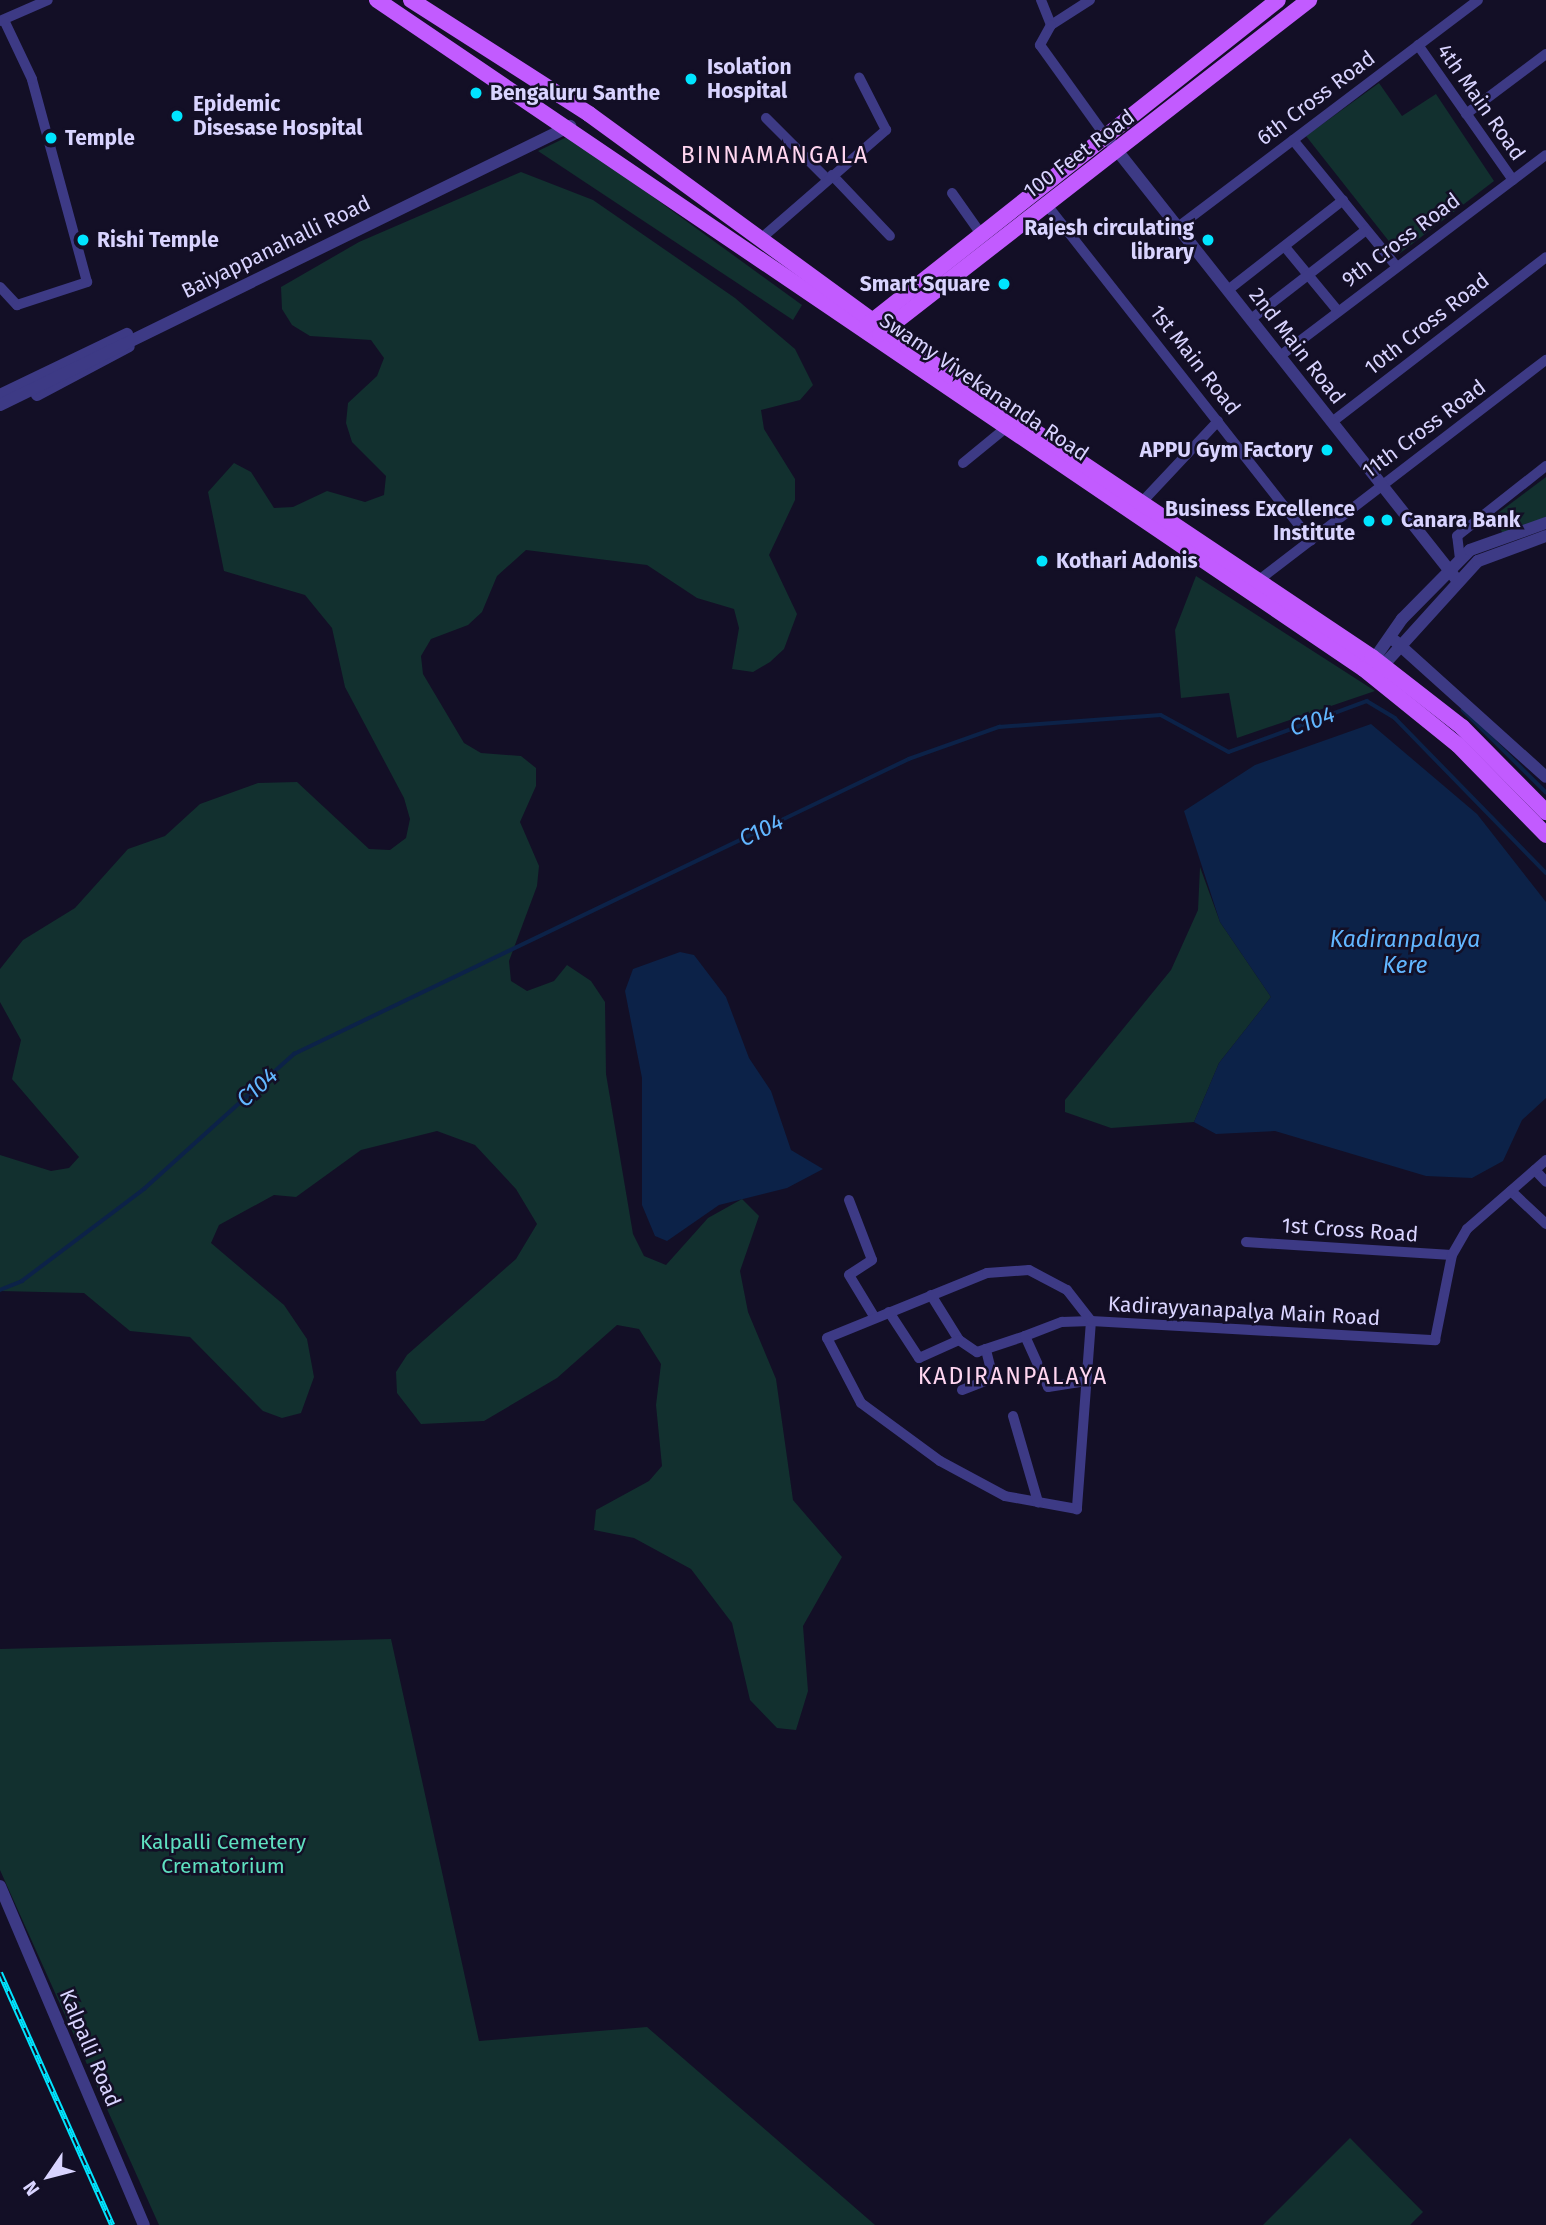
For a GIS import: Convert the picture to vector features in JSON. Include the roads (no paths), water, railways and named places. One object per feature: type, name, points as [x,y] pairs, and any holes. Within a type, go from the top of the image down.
[{"type":"main road","name":"Swamy Vivekananda Road","points":[[377,0],[873,329],[1259,580],[1374,668],[1458,745],[1546,835]]},
{"type":"main road","name":"Swamy Vivekananda Road","points":[[411,0],[764,236],[873,329],[1007,428],[1462,727],[1546,812]]},
{"type":"main road","name":"100 Feet Road","points":[[873,329],[981,234],[1278,0]]},
{"type":"main road","name":"100 Feet Road","points":[[873,329],[1118,152],[1309,0]]},
{"type":"street","points":[[0,287],[17,305],[87,282],[32,79],[2,21],[47,0]]},
{"type":"street","points":[[1041,0],[1051,24]]},
{"type":"street","points":[[1090,0],[1051,24],[1040,45],[1045,57],[1106,137]]},
{"type":"street","name":"6th Cross Road","points":[[1178,227],[1478,0]]},
{"type":"street","name":"4th Main Road","points":[[1418,45],[1513,180]]},
{"type":"street","points":[[1466,114],[1546,54]]},
{"type":"street","points":[[764,236],[888,126],[859,77]]},
{"type":"street","points":[[766,118],[890,236]]},
{"type":"street","name":"Baiyappanahalli Road","points":[[0,405],[102,352],[570,126]]},
{"type":"street","name":"2nd Main Road","points":[[1106,137],[1457,580]]},
{"type":"street","points":[[1293,140],[1397,267]]},
{"type":"street","name":"9th Cross Road","points":[[1280,356],[1546,155]]},
{"type":"street","points":[[952,193],[981,234]]},
{"type":"street","points":[[1228,290],[1343,201]]},
{"type":"street","name":"1st Main Road","points":[[1047,205],[1311,540]]},
{"type":"street","points":[[1251,319],[1366,230]]},
{"type":"street","points":[[1285,247],[1339,311]]},
{"type":"street","name":"10th Cross Road","points":[[1332,422],[1546,257]]},
{"type":"street","points":[[0,395],[110,339],[155,327]]},
{"type":"street","points":[[0,414],[119,354],[155,327]]},
{"type":"street","name":"11th Cross Road","points":[[1259,580],[1546,360]]},
{"type":"street","points":[[1142,502],[1219,421]]},
{"type":"street","points":[[963,463],[1007,428]]},
{"type":"street","points":[[1460,559],[1457,536],[1546,466]]},
{"type":"street","points":[[1374,668],[1389,638],[1448,569],[1460,559],[1546,523]]},
{"type":"street","points":[[1374,668],[1401,645],[1457,580],[1478,561],[1546,536]]},
{"type":"street","points":[[1389,638],[1401,645],[1546,777]]},
{"type":"street","name":"Kadirayyanapalya Main Road","points":[[1038,1502],[1005,1496],[940,1461],[861,1403],[827,1338],[987,1273],[1029,1270],[1066,1290],[1091,1321],[1435,1340],[1452,1255],[1467,1229],[1546,1160]]},
{"type":"street","points":[[1535,1170],[1546,1182]]},
{"type":"street","points":[[1511,1191],[1546,1224]]},
{"type":"street","points":[[849,1200],[872,1260],[849,1275],[875,1318]]},
{"type":"street","name":"1st Cross Road","points":[[1246,1242],[1452,1255]]},
{"type":"street","points":[[931,1295],[959,1339],[977,1352],[1062,1322],[1091,1321],[1077,1509],[1038,1502],[1013,1416]]},
{"type":"street","points":[[889,1312],[919,1358],[959,1339]]},
{"type":"street","points":[[1025,1336],[1048,1387],[1085,1381]]},
{"type":"street","points":[[962,1390],[993,1378],[986,1349]]},
{"type":"street","name":"Kalpalli Road","points":[[0,1886],[144,2225]]},
{"type":"water","name":"Kadiranpalaya Kere","points":[[1371,724],[1477,814],[1546,902],[1546,1098],[1522,1120],[1503,1161],[1472,1178],[1426,1176],[1275,1131],[1216,1134],[1194,1122],[1219,1063],[1271,997],[1220,922],[1184,811],[1255,765]]},
{"type":"water","points":[[680,952],[694,955],[726,997],[749,1058],[771,1091],[791,1150],[823,1169],[787,1188],[719,1205],[667,1241],[655,1236],[642,1205],[642,1078],[625,991],[633,969]]},
{"type":"waterway","name":"C104","points":[[0,1290],[22,1281],[144,1189],[294,1054],[909,759],[999,727],[1161,715],[1229,752],[1367,701],[1395,718],[1546,873]]},
{"type":"waterway","points":[[1463,710],[1546,792]]},
{"type":"railway","points":[[0,1973],[112,2225]]},
{"type":"place","name":"Isolation Hospital","points":[[691,79]]},
{"type":"place","name":"Bengaluru Santhe","points":[[476,93]]},
{"type":"place","name":"Epidemic Disesase Hospital","points":[[177,116]]},
{"type":"place","name":"Temple","points":[[51,138]]},
{"type":"place","name":"Rishi Temple","points":[[83,240]]},
{"type":"place","name":"Rajesh circulating library","points":[[1208,240]]},
{"type":"place","name":"Smart Square","points":[[1004,284]]},
{"type":"place","name":"APPU Gym Factory","points":[[1327,450]]},
{"type":"place","name":"Canara Bank","points":[[1387,520]]},
{"type":"place","name":"Business Excellence Institute","points":[[1369,521]]},
{"type":"place","name":"Kothari Adonis","points":[[1042,561]]},
{"type":"district","name":"BINNAMANGALA","points":[[775,155]]},
{"type":"district","name":"KADIRANPALAYA","points":[[1013,1376]]},
{"type":"park label","name":"Kalpalli Cemetery Crematorium","points":[[223,1854]]}]
